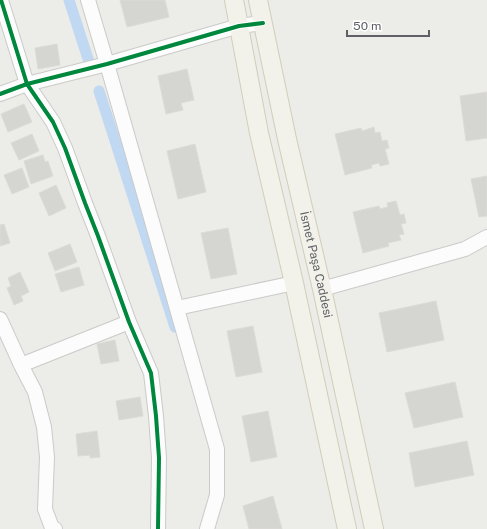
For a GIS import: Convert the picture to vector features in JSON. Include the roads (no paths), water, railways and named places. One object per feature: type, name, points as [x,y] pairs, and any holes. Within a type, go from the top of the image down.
[{"type":"main road","points":[[234,0],[259,133],[294,283],[347,529]]},
{"type":"main road","name":"İsmet Paşa Caddesi","points":[[258,0],[374,529]]},
{"type":"street","points":[[1,0],[3,16],[27,84],[53,122],[65,148],[129,322],[151,372],[158,451],[158,529]]},
{"type":"street","points":[[88,0],[217,449],[217,495],[207,529]]},
{"type":"street","points":[[0,94],[27,84],[107,64],[239,26],[263,23]]},
{"type":"street","points":[[322,289],[465,249],[487,238]]},
{"type":"street","points":[[177,308],[294,283]]},
{"type":"street","points":[[0,319],[35,392],[44,426],[47,457],[45,509],[52,528],[56,529]]},
{"type":"street","points":[[21,365],[129,322]]},
{"type":"waterway","points":[[69,0],[90,65]]},
{"type":"waterway","points":[[99,91],[175,327]]}]
